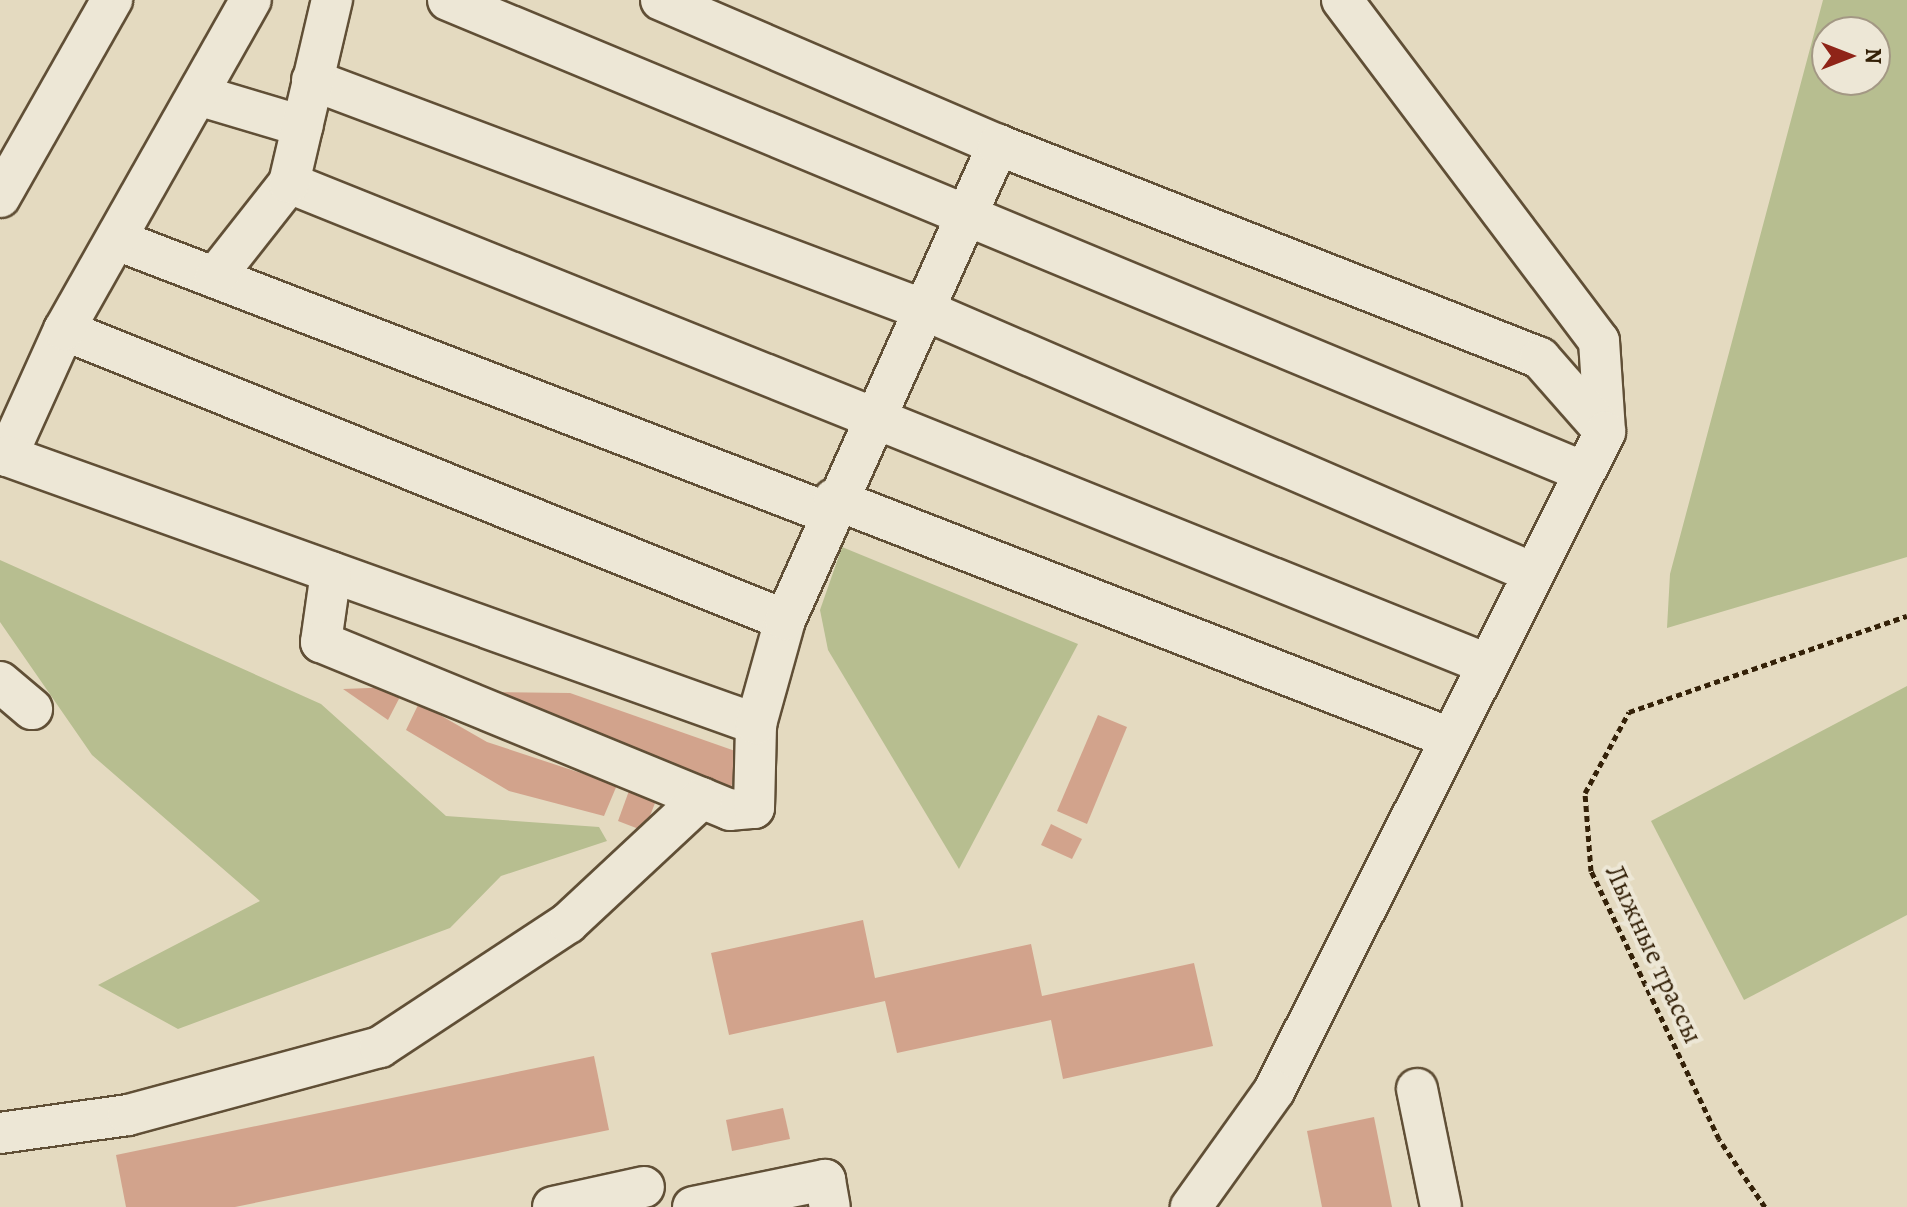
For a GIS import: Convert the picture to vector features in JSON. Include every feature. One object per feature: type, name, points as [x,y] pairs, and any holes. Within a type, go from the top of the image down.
[{"type":"street","points":[[0,197],[112,0]]},
{"type":"street","points":[[251,0],[64,330],[3,455],[756,724]]},
{"type":"street","points":[[215,277],[289,183],[332,0]]},
{"type":"street","points":[[448,0],[1584,472]]},
{"type":"street","points":[[661,0],[998,145],[1540,358],[1605,432]]},
{"type":"street","points":[[1191,1207],[1274,1091],[1605,432],[1599,341],[1342,0]]},
{"type":"street","points":[[312,80],[922,309],[1533,573]]},
{"type":"street","points":[[198,95],[302,126]]},
{"type":"street","points":[[331,572],[321,642],[730,810],[754,808],[756,724],[785,620],[831,506],[998,145]]},
{"type":"street","points":[[289,183],[1487,664]]},
{"type":"street","points":[[117,240],[1450,738]]},
{"type":"street","points":[[64,330],[785,620]]},
{"type":"street","points":[[0,682],[32,709]]},
{"type":"street","points":[[0,1133],[128,1115],[380,1047],[568,923],[702,798]]},
{"type":"street","points":[[1417,1089],[1441,1207]]},
{"type":"street","points":[[693,1207],[825,1180],[830,1207]]},
{"type":"street","points":[[553,1207],[605,1201],[644,1187]]},
{"type":"path","name":"Лыжные трассы","points":[[1765,1207],[1719,1139],[1591,871],[1585,793],[1629,712],[1907,616]]},
{"type":"green space","points":[[1823,0],[1907,0],[1907,557],[1667,628],[1670,574],[1811,45],[1811,96],[1891,96],[1891,16],[1819,16]]},
{"type":"green space","points":[[842,547],[1078,644],[959,869],[828,650],[820,610]]},
{"type":"green space","points":[[0,560],[321,704],[446,816],[599,827],[607,841],[501,876],[450,928],[178,1029],[98,985],[260,901],[92,755],[0,622]]},
{"type":"green space","points":[[1907,686],[1907,915],[1744,1000],[1651,821]]},
{"type":"building","points":[[395,687],[403,691],[388,720],[343,689]]},
{"type":"building","points":[[493,692],[570,693],[738,752],[731,789]]},
{"type":"building","points":[[419,703],[487,742],[617,785],[604,816],[509,791],[406,730]]},
{"type":"building","points":[[1098,715],[1127,727],[1087,824],[1057,811]]},
{"type":"building","points":[[630,788],[657,798],[644,831],[618,821]]},
{"type":"building","points":[[1051,824],[1082,839],[1072,859],[1041,845]]},
{"type":"building","points":[[863,920],[875,978],[1031,944],[1042,996],[1194,963],[1213,1046],[1063,1079],[1051,1020],[897,1053],[885,1001],[729,1035],[711,953]]},
{"type":"building","points":[[594,1056],[609,1130],[235,1207],[126,1207],[116,1155]]},
{"type":"building","points":[[783,1108],[790,1139],[732,1151],[726,1120]]},
{"type":"building","points":[[1374,1117],[1392,1207],[1322,1207],[1307,1131]]}]
